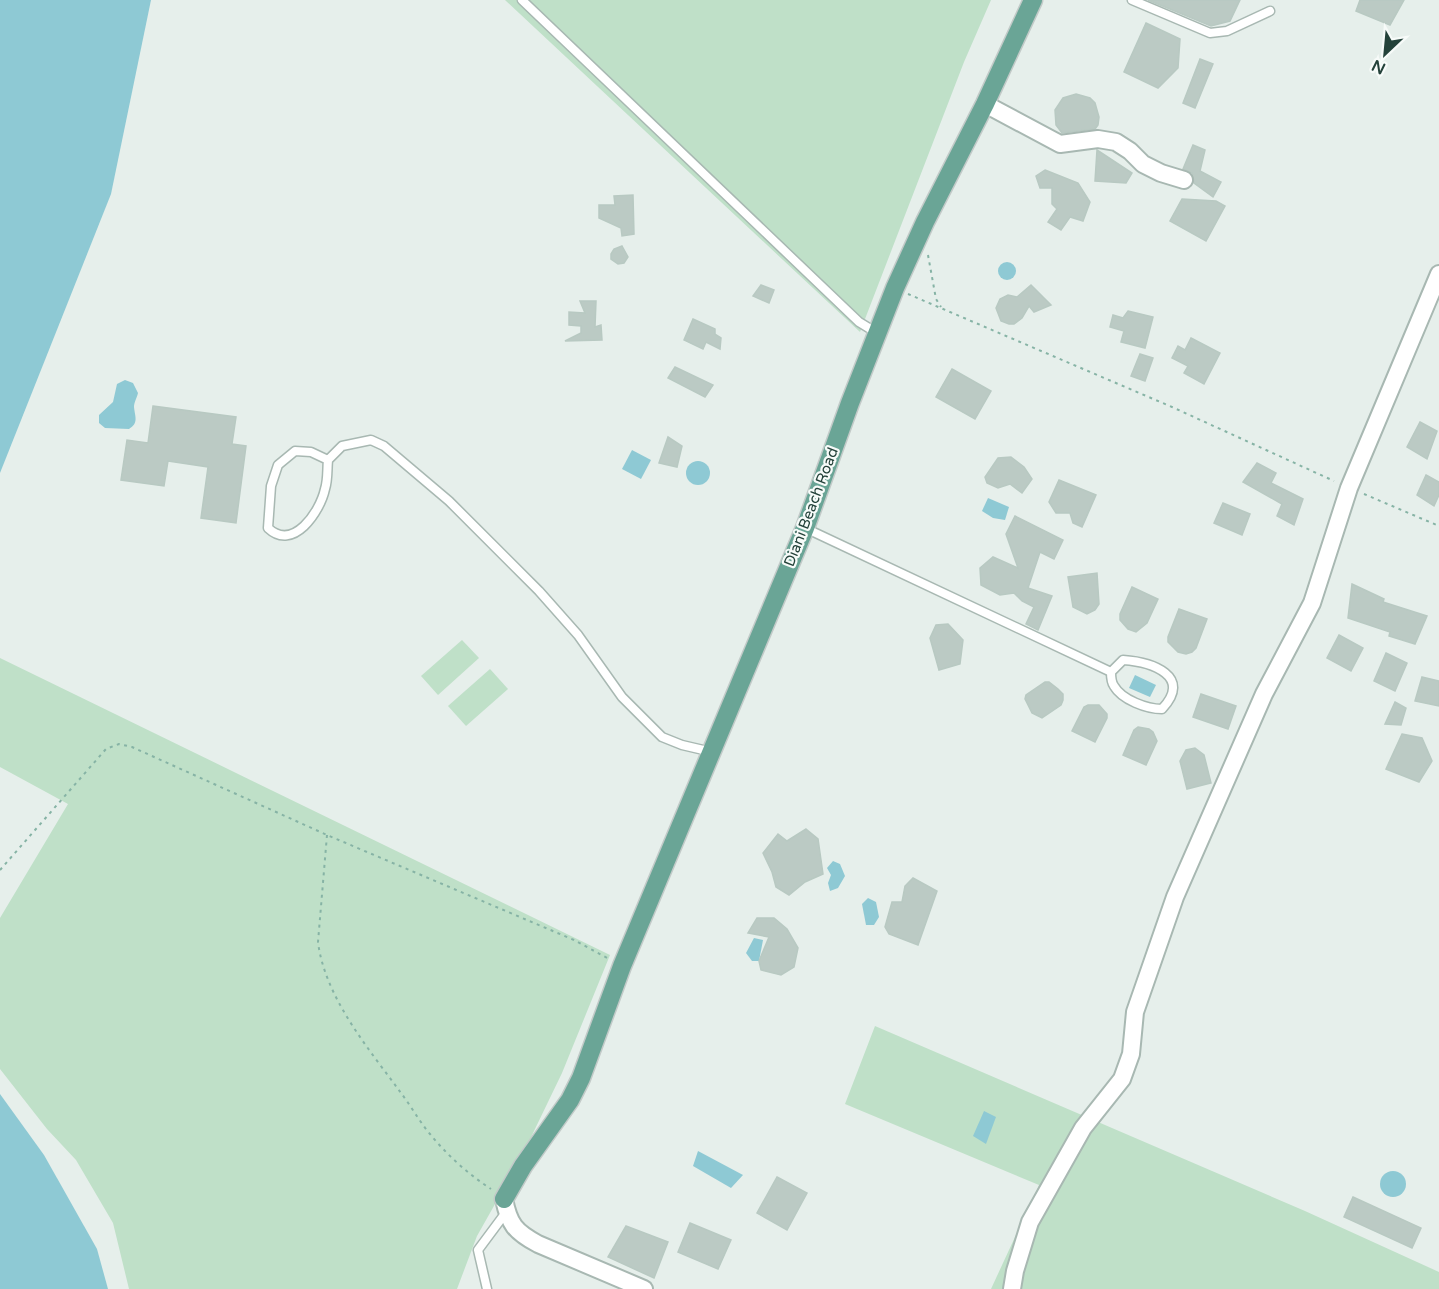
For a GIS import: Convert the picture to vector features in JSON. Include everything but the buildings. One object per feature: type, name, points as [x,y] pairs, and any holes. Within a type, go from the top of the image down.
[{"type":"main road","name":"Diani Beach Road","points":[[505,1205],[523,1166],[570,1100],[589,1057],[622,966],[805,528],[895,288],[1034,0]]},
{"type":"street","points":[[985,104],[1060,144],[1098,139],[1116,142],[1130,151],[1143,164],[1161,173],[1184,180]]},
{"type":"street","points":[[1012,1289],[1030,1222],[1083,1128],[1122,1079],[1131,1054],[1135,1011],[1175,897],[1264,694],[1312,603],[1349,488],[1439,274]]},
{"type":"street","points":[[505,1205],[507,1217],[515,1229],[530,1240],[644,1289]]},
{"type":"lane","points":[[522,0],[859,322],[877,333]]},
{"type":"lane","points":[[1132,0],[1210,33],[1227,31],[1270,12]]},
{"type":"lane","points":[[328,460],[311,452],[295,451],[278,465],[272,486],[268,528],[274,533],[281,536],[290,535],[300,530],[316,513],[326,489],[328,460],[342,446],[371,440],[384,446],[448,501],[539,591],[578,635],[622,697],[662,737],[682,745],[712,752]]},
{"type":"lane","points":[[805,528],[1111,672]]},
{"type":"lane","points":[[1123,660],[1153,666],[1173,682],[1175,687],[1170,701],[1162,709],[1154,709],[1132,700],[1112,684],[1111,672],[1123,660]]},
{"type":"lane","points":[[487,1289],[477,1250],[505,1205]]},
{"type":"path","points":[[925,222],[936,299],[941,307]]},
{"type":"path","points":[[895,288],[1172,407],[1349,488],[1439,526]]},
{"type":"path","points":[[0,870],[106,749],[119,744],[132,747],[327,835],[574,940],[622,966]]},
{"type":"path","points":[[327,835],[318,942],[320,959],[328,979],[348,1018],[429,1134],[505,1205]]},
{"type":"green space","points":[[505,0],[991,0],[964,62],[860,332]]},
{"type":"green space","points":[[462,640],[479,658],[438,695],[421,676]]},
{"type":"green space","points":[[0,658],[610,955],[562,1073],[521,1158],[477,1236],[457,1289],[129,1289],[113,1223],[76,1160],[47,1129],[0,1069],[0,918],[68,804],[0,767]]},
{"type":"green space","points":[[490,669],[508,689],[466,726],[448,706]]},
{"type":"green space","points":[[875,1026],[1305,1211],[1439,1272],[1439,1289],[991,1289],[1039,1185],[845,1104]]},
{"type":"water","points":[[0,0],[151,0],[111,194],[0,473]]},
{"type":"water","points":[[1003,262],[1011,262],[1016,267],[1014,278],[1003,280],[998,275],[998,267]]},
{"type":"water","points":[[125,380],[133,383],[138,393],[134,405],[135,422],[129,429],[105,428],[99,423],[99,415],[113,402],[117,384]]},
{"type":"water","points":[[632,450],[651,460],[641,479],[622,469]]},
{"type":"water","points":[[698,461],[703,462],[709,468],[709,478],[703,484],[698,485],[693,484],[687,478],[686,473],[687,468],[693,462]]},
{"type":"water","points":[[988,498],[1009,507],[1005,520],[993,518],[982,511]]},
{"type":"water","points":[[1135,675],[1156,685],[1150,697],[1129,688]]},
{"type":"water","points":[[833,861],[840,864],[845,876],[838,888],[830,891],[828,883],[831,875],[827,868]]},
{"type":"water","points":[[868,898],[876,902],[879,917],[874,925],[866,925],[862,904]]},
{"type":"water","points":[[754,938],[763,940],[759,961],[752,961],[746,953]]},
{"type":"water","points":[[0,1094],[44,1155],[97,1249],[108,1289],[0,1289]]},
{"type":"water","points":[[984,1111],[996,1117],[986,1144],[973,1136]]},
{"type":"water","points":[[698,1151],[743,1175],[731,1188],[693,1166]]},
{"type":"water","points":[[1393,1171],[1402,1175],[1406,1184],[1402,1193],[1393,1197],[1384,1193],[1380,1184],[1384,1175]]}]
